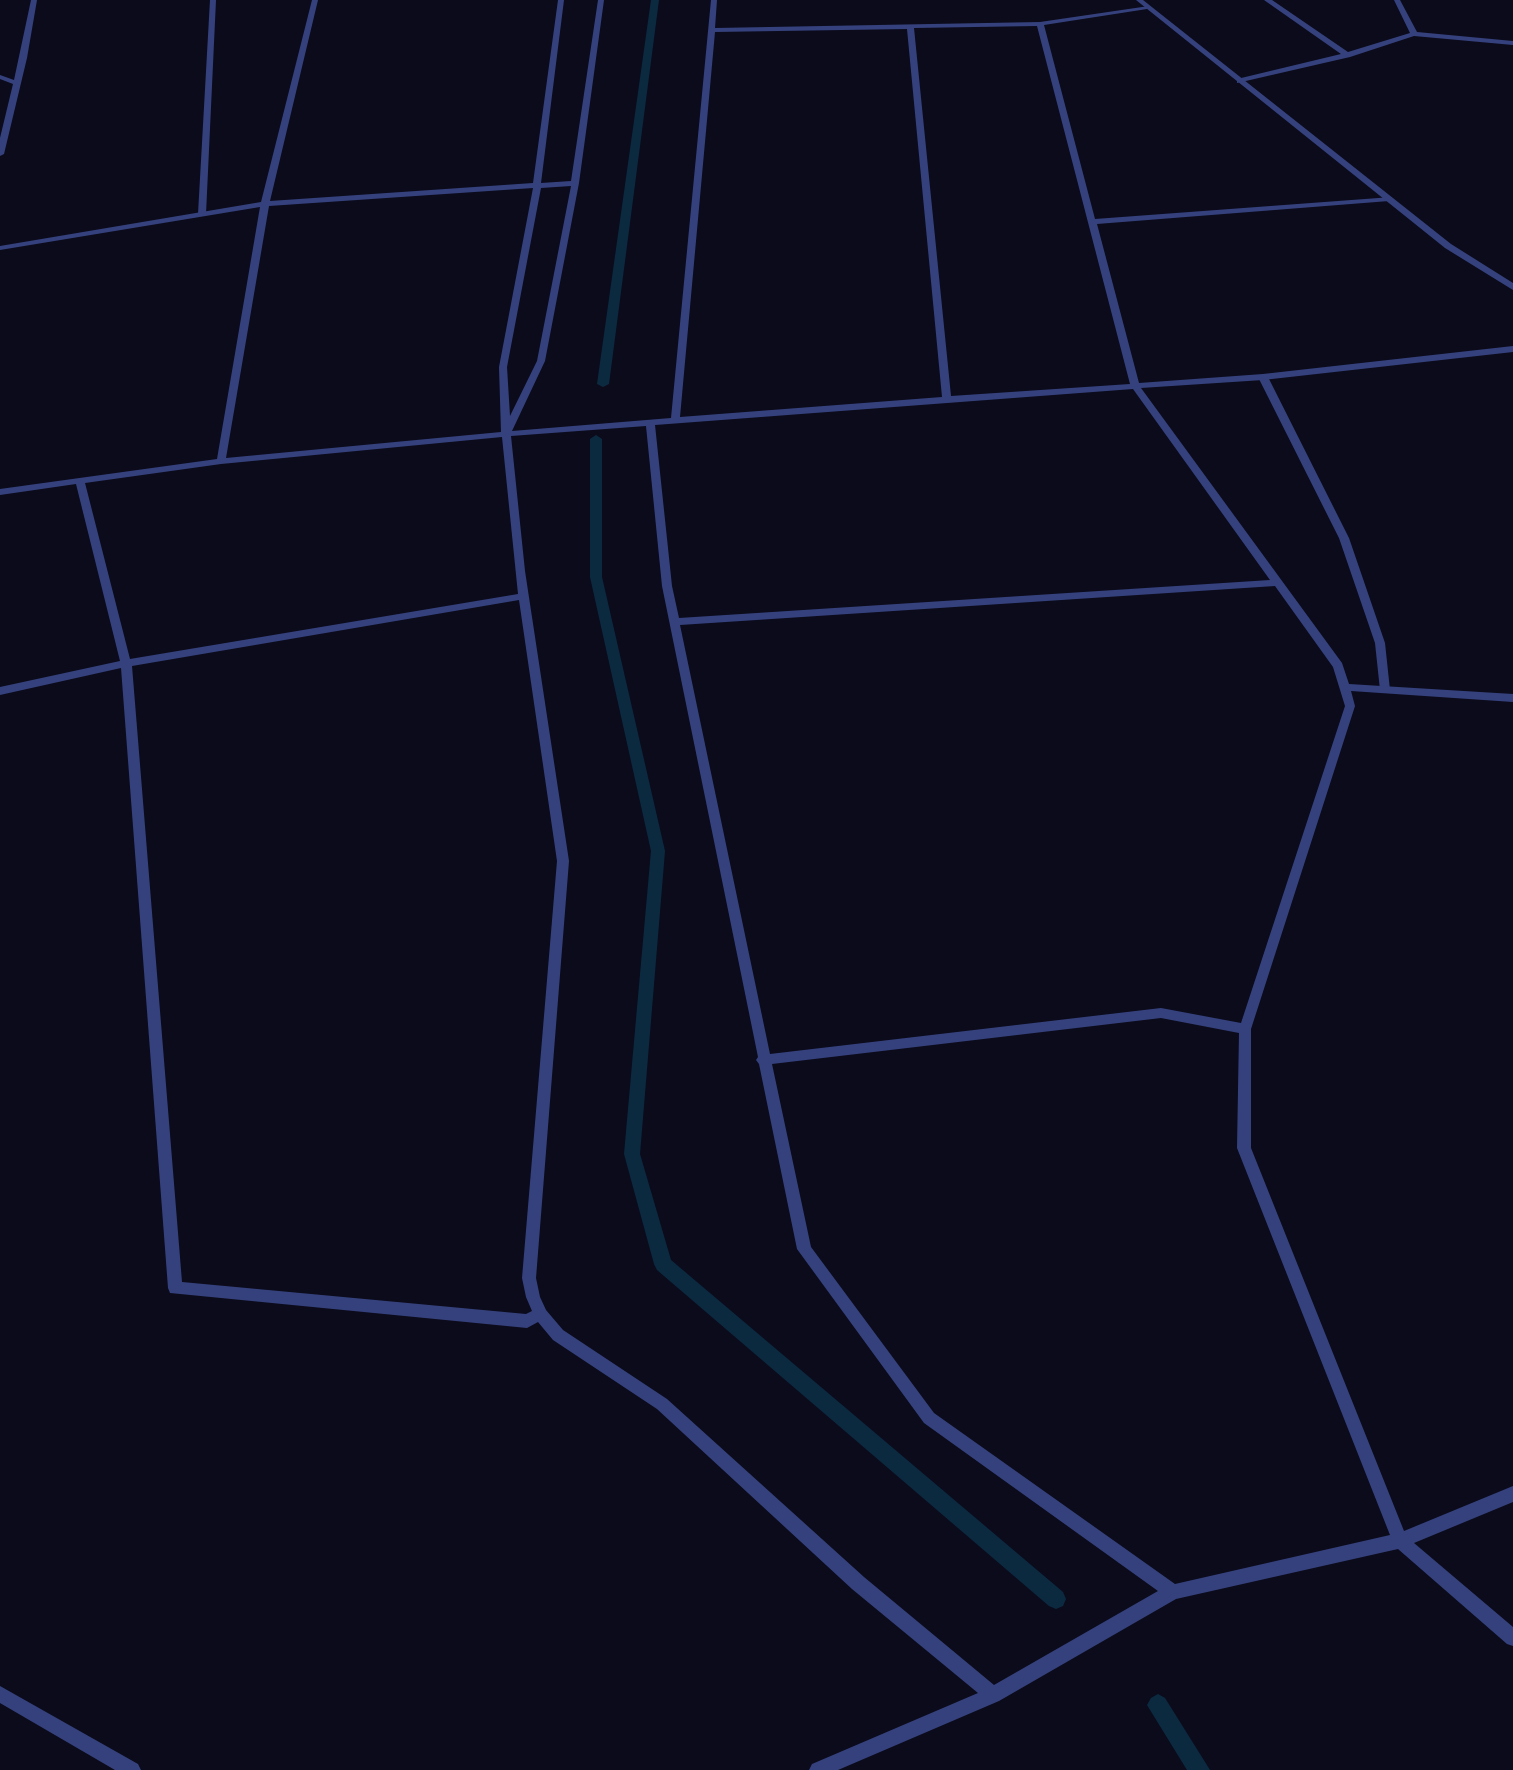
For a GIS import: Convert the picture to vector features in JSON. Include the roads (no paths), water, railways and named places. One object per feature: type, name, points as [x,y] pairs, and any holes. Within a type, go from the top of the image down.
[{"type":"street","points":[[0,154],[34,0]]},
{"type":"street","points":[[202,214],[213,0]]},
{"type":"street","points":[[221,460],[265,204],[315,0]]},
{"type":"street","points":[[561,0],[537,186],[503,367],[506,434],[524,596],[563,861],[529,1278],[533,1297],[540,1314],[558,1335],[662,1404],[858,1583],[993,1695]]},
{"type":"street","points":[[506,434],[541,362],[575,183],[600,0]]},
{"type":"street","points":[[675,421],[714,0]]},
{"type":"street","points":[[1139,0],[1448,246],[1513,287]]},
{"type":"street","points":[[1267,0],[1347,55]]},
{"type":"street","points":[[1397,0],[1414,34]]},
{"type":"street","points":[[712,30],[1040,24],[1147,7]]},
{"type":"street","points":[[1040,24],[1135,386],[1338,666],[1350,706],[1245,1029],[1244,1148],[1400,1541],[1513,1638]]},
{"type":"street","points":[[910,25],[947,399]]},
{"type":"street","points":[[1240,81],[1347,55],[1414,34],[1513,43]]},
{"type":"street","points":[[0,77],[17,83]]},
{"type":"street","points":[[0,248],[265,204],[575,183]]},
{"type":"street","points":[[1091,222],[1389,200]]},
{"type":"street","points":[[0,492],[221,460],[506,434],[1263,377],[1513,349]]},
{"type":"street","points":[[1263,377],[1344,538],[1380,643],[1385,690]]},
{"type":"street","points":[[650,423],[667,586],[763,1060],[804,1249],[929,1418],[1173,1592]]},
{"type":"street","points":[[80,481],[126,663],[175,1288],[527,1321],[540,1314]]},
{"type":"street","points":[[675,622],[1277,583]]},
{"type":"street","points":[[0,691],[126,663],[524,596]]},
{"type":"street","points":[[1344,687],[1513,698]]},
{"type":"street","points":[[763,1060],[1161,1013],[1245,1029]]},
{"type":"street","points":[[818,1770],[993,1695],[1173,1592],[1400,1541],[1513,1494]]},
{"type":"street","points":[[0,1694],[132,1770]]},
{"type":"waterway","points":[[603,384],[655,0]]},
{"type":"waterway","points":[[596,439],[596,577],[658,851],[632,1154],[663,1264],[1056,1599]]},
{"type":"waterway","points":[[1158,1705],[1199,1770]]}]
